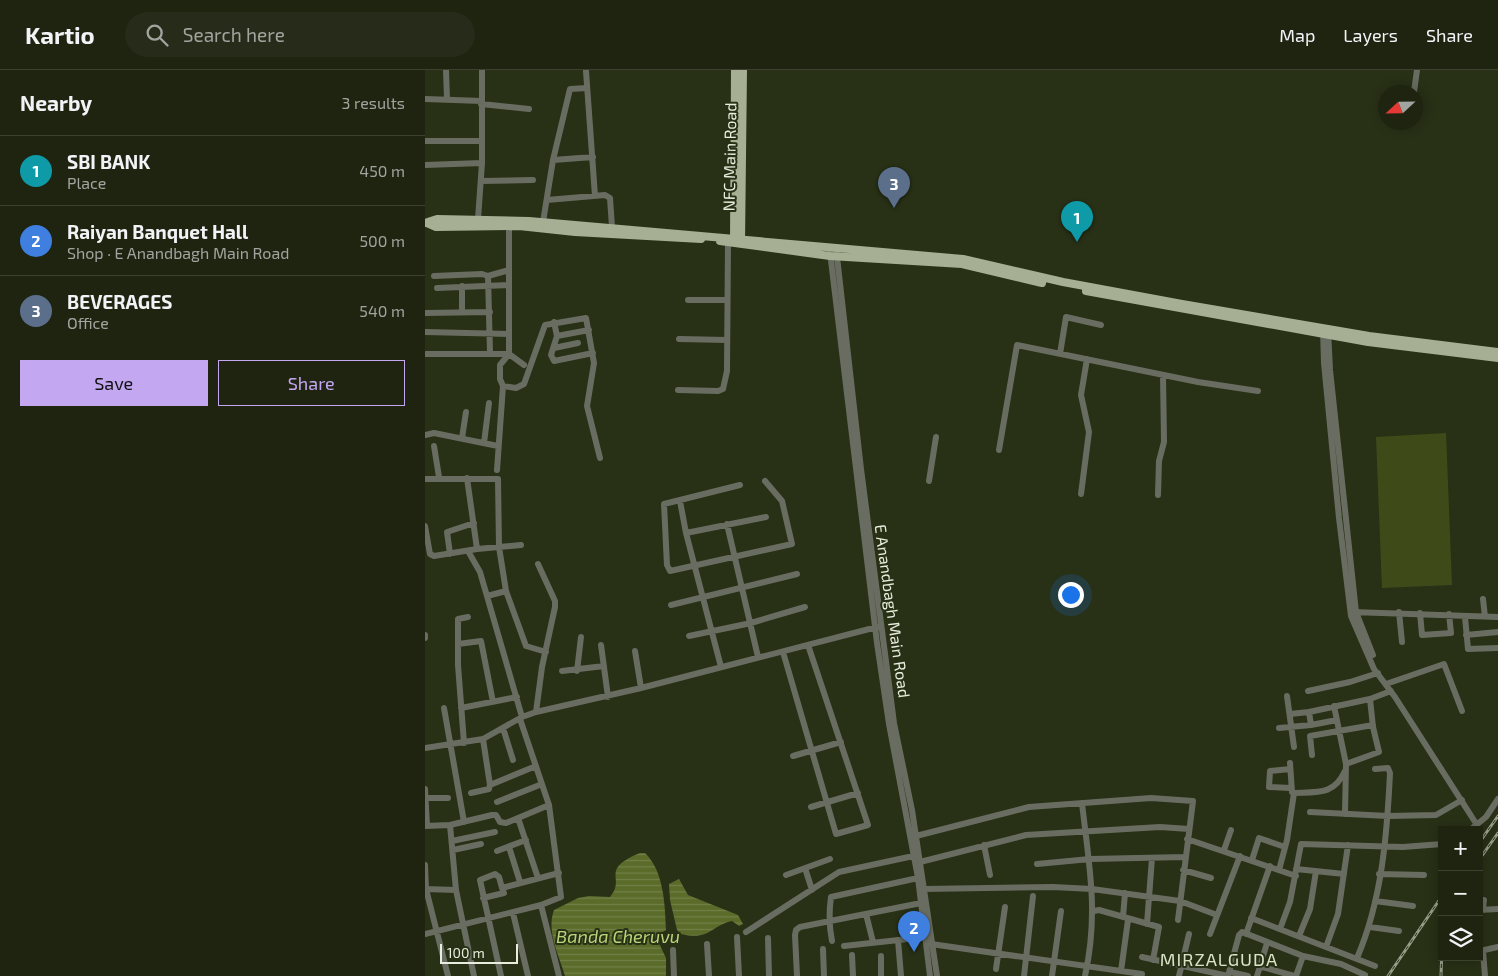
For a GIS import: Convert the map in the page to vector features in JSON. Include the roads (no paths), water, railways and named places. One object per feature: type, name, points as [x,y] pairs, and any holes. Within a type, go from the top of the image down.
[{"type":"main road","name":"NFC Main Road","points":[[735,70],[736,242]]},
{"type":"main road","name":"NFC Main Road","points":[[736,242],[743,70]]},
{"type":"main road","points":[[426,223],[437,220],[478,219],[612,227],[736,242],[962,264],[1010,276],[1199,310],[1498,358]]},
{"type":"main road","points":[[426,223],[436,227],[509,226],[736,242]]},
{"type":"main road","points":[[1325,331],[1498,352]]},
{"type":"street","points":[[446,70],[447,99]]},
{"type":"street","points":[[478,219],[482,163],[482,70]]},
{"type":"street","points":[[1415,85],[1417,70]]},
{"type":"street","points":[[586,71],[595,196]]},
{"type":"street","points":[[543,222],[553,160],[570,89],[587,88]]},
{"type":"street","points":[[425,98],[529,109]]},
{"type":"street","points":[[425,141],[481,140]]},
{"type":"street","points":[[553,160],[593,158]]},
{"type":"street","points":[[425,165],[482,163]]},
{"type":"street","points":[[481,181],[533,180]]},
{"type":"street","points":[[547,200],[595,196],[610,198],[612,227]]},
{"type":"street","points":[[497,470],[503,386],[500,379],[499,365],[509,354],[509,226]]},
{"type":"street","points":[[678,390],[723,389],[727,370],[727,300],[736,242]]},
{"type":"street","name":"E Anandbagh Main Road","points":[[833,252],[889,724],[916,855],[920,862],[930,944],[930,976]]},
{"type":"street","points":[[435,276],[482,274],[488,276],[509,270]]},
{"type":"street","points":[[488,276],[490,312],[489,353]]},
{"type":"street","points":[[437,288],[509,285]]},
{"type":"street","points":[[462,286],[462,312]]},
{"type":"street","points":[[688,300],[727,300]]},
{"type":"street","points":[[425,313],[490,312]]},
{"type":"street","points":[[1060,354],[1066,317],[1101,325]]},
{"type":"street","points":[[503,386],[516,388],[524,384],[545,325],[586,318],[594,366],[587,406],[600,458]]},
{"type":"street","points":[[554,322],[557,336],[551,355],[554,361],[593,353]]},
{"type":"street","points":[[557,336],[589,330]]},
{"type":"street","points":[[1325,331],[1353,612],[1378,673],[1477,825],[1498,799]]},
{"type":"street","points":[[425,332],[490,332],[509,334]]},
{"type":"street","points":[[679,339],[727,340]]},
{"type":"street","points":[[554,348],[578,343]]},
{"type":"street","points":[[999,450],[1017,345],[1163,375],[1258,391]]},
{"type":"street","points":[[425,354],[509,354],[525,365]]},
{"type":"street","points":[[1081,494],[1089,432],[1081,395],[1087,359]]},
{"type":"street","points":[[1158,495],[1159,461],[1164,442],[1163,375]]},
{"type":"street","points":[[484,443],[489,403]]},
{"type":"street","points":[[462,438],[466,412]]},
{"type":"street","points":[[425,435],[434,433],[498,446]]},
{"type":"street","points":[[929,481],[936,437]]},
{"type":"street","points":[[434,446],[439,477]]},
{"type":"street","points":[[425,479],[439,477],[498,478],[499,547],[506,591],[525,646],[546,652]]},
{"type":"street","points":[[467,478],[477,549]]},
{"type":"street","points":[[740,485],[680,501],[668,502],[663,507],[667,565],[670,571],[693,564],[736,557],[792,544],[782,501],[765,481]]},
{"type":"street","points":[[680,501],[693,564],[705,598],[711,632],[721,667]]},
{"type":"street","points":[[686,533],[766,517]]},
{"type":"street","points":[[450,554],[447,532],[474,523]]},
{"type":"street","points":[[727,524],[758,657]]},
{"type":"street","points":[[425,526],[432,556],[521,545]]},
{"type":"street","points":[[425,934],[489,919],[561,897],[549,806],[521,718],[517,697],[480,572],[469,551]]},
{"type":"street","points":[[536,712],[555,607],[555,601],[538,564]]},
{"type":"street","points":[[671,606],[797,574]]},
{"type":"street","points":[[487,596],[506,591]]},
{"type":"street","points":[[1483,599],[1485,617]]},
{"type":"street","points":[[689,636],[751,623],[805,607]]},
{"type":"street","points":[[1353,612],[1399,612],[1449,614],[1465,617],[1498,617]]},
{"type":"street","points":[[1399,612],[1403,642]]},
{"type":"street","points":[[1420,613],[1422,635],[1451,633],[1449,614]]},
{"type":"street","points":[[464,743],[458,619],[468,617]]},
{"type":"street","points":[[1465,617],[1469,649],[1498,648]]},
{"type":"street","points":[[425,748],[451,746],[483,739],[536,712],[641,688],[878,627]]},
{"type":"street","name":"E Anandbagh Main Road","points":[[878,627],[916,836],[917,878],[926,937],[930,944],[937,976]]},
{"type":"street","points":[[1466,635],[1498,632]]},
{"type":"street","points":[[577,671],[581,636]]},
{"type":"street","points":[[458,644],[481,641],[493,702]]},
{"type":"street","points":[[601,645],[607,696]]},
{"type":"street","points":[[783,652],[836,834],[869,825],[809,645]]},
{"type":"street","points":[[635,651],[641,688]]},
{"type":"street","points":[[1386,684],[1444,664],[1462,711]]},
{"type":"street","points":[[562,671],[577,671],[604,666]]},
{"type":"street","points":[[1308,690],[1350,682],[1378,673]]},
{"type":"street","points":[[1290,714],[1309,712],[1370,699],[1391,691]]},
{"type":"street","points":[[1287,696],[1295,747]]},
{"type":"street","points":[[461,708],[517,697]]},
{"type":"street","points":[[1279,870],[1285,847],[1292,790],[1290,766],[1270,772],[1269,787],[1292,790],[1331,789],[1338,783],[1345,767],[1379,752],[1370,699]]},
{"type":"street","points":[[1334,706],[1345,767],[1345,814]]},
{"type":"street","points":[[444,708],[464,822]]},
{"type":"street","points":[[1309,712],[1311,725]]},
{"type":"street","points":[[1279,728],[1292,728],[1337,720]]},
{"type":"street","points":[[1312,755],[1310,736],[1373,725]]},
{"type":"street","points":[[503,728],[513,760]]},
{"type":"street","points":[[471,793],[489,789],[490,784],[483,739]]},
{"type":"street","points":[[793,756],[841,742]]},
{"type":"street","points":[[490,784],[536,766]]},
{"type":"street","points":[[1357,958],[1370,927],[1388,816],[1390,773],[1388,768],[1375,769]]},
{"type":"street","points":[[497,802],[542,784]]},
{"type":"street","points":[[425,789],[426,826],[450,825],[492,815],[495,815],[503,823],[549,806]]},
{"type":"street","points":[[811,807],[858,793]]},
{"type":"street","points":[[426,798],[448,798]]},
{"type":"street","points":[[916,836],[1029,808],[1151,798],[1193,800],[1183,870],[1179,920]]},
{"type":"street","points":[[1310,812],[1388,816],[1436,815],[1462,800]]},
{"type":"street","points":[[1082,803],[1090,860],[1093,911],[1085,976]]},
{"type":"street","points":[[518,818],[527,840],[537,878]]},
{"type":"street","points":[[450,825],[456,890],[462,926],[475,976]]},
{"type":"street","points":[[920,862],[1026,835],[1160,828],[1189,830]]},
{"type":"street","points":[[1224,850],[1231,830]]},
{"type":"street","points":[[452,841],[495,832]]},
{"type":"street","points":[[1252,860],[1259,838],[1285,847]]},
{"type":"street","points":[[1187,839],[1279,870],[1296,873],[1344,874]]},
{"type":"street","points":[[497,851],[527,840]]},
{"type":"street","points":[[453,850],[481,844]]},
{"type":"street","points":[[1280,929],[1296,873],[1301,844],[1384,846],[1438,844]]},
{"type":"street","points":[[1326,947],[1338,914],[1348,845]]},
{"type":"street","points":[[509,846],[520,882]]},
{"type":"street","points":[[984,846],[990,875]]},
{"type":"street","points":[[746,932],[839,872],[916,855]]},
{"type":"street","points":[[1210,934],[1239,856]]},
{"type":"street","points":[[1037,864],[1185,857]]},
{"type":"street","points":[[1147,924],[1152,858]]},
{"type":"street","points":[[786,875],[830,859]]},
{"type":"street","points":[[425,865],[426,889],[447,976]]},
{"type":"street","points":[[1246,934],[1270,866]]},
{"type":"street","points":[[805,868],[812,890]]},
{"type":"street","points":[[1183,870],[1211,878]]},
{"type":"street","points":[[1299,936],[1310,909],[1316,872]]},
{"type":"street","points":[[502,888],[559,873]]},
{"type":"street","points":[[1379,874],[1424,875]]},
{"type":"street","points":[[483,898],[504,893],[498,875],[481,878],[479,882],[501,976]]},
{"type":"street","points":[[832,941],[829,922],[832,911],[831,897],[835,894],[917,878]]},
{"type":"street","points":[[924,888],[1053,887],[1092,889],[1180,901],[1217,914]]},
{"type":"street","points":[[426,889],[456,890]]},
{"type":"street","points":[[1121,971],[1125,893]]},
{"type":"street","points":[[1024,976],[1033,896]]},
{"type":"street","points":[[1375,901],[1413,906]]},
{"type":"street","points":[[797,976],[796,930],[800,927],[921,903]]},
{"type":"street","points":[[541,904],[559,976]]},
{"type":"street","points":[[996,969],[1005,907]]},
{"type":"street","points":[[1483,909],[1498,909]]},
{"type":"street","points":[[1052,976],[1061,910]]},
{"type":"street","points":[[1093,911],[1099,910],[1159,927],[1153,960]]},
{"type":"street","points":[[513,912],[528,976]]},
{"type":"street","points":[[866,914],[873,942]]},
{"type":"street","points":[[1251,918],[1375,966]]},
{"type":"street","points":[[1370,927],[1399,931]]},
{"type":"street","points":[[1229,975],[1239,935],[1242,932],[1303,956],[1341,964],[1365,974]]},
{"type":"street","points":[[1179,976],[1189,934]]},
{"type":"street","points":[[737,937],[739,976]]},
{"type":"street","points":[[844,946],[926,937]]},
{"type":"street","points":[[768,938],[769,976]]},
{"type":"street","points":[[898,940],[901,976]]},
{"type":"street","points":[[1257,976],[1267,943]]},
{"type":"street","points":[[707,944],[709,976]]},
{"type":"street","points":[[930,944],[999,952],[1026,958],[1143,974]]},
{"type":"street","points":[[823,948],[824,976]]},
{"type":"street","points":[[1483,951],[1498,948]]},
{"type":"street","points":[[673,950],[675,976]]},
{"type":"street","points":[[852,955],[853,976]]},
{"type":"street","points":[[881,956],[881,976]]},
{"type":"street","points":[[1259,966],[1295,976],[1303,956]]},
{"type":"street","points":[[1142,958],[1229,975],[1248,976]]},
{"type":"street","points":[[1483,961],[1485,976]]},
{"type":"water","name":"Banda Cheruvu","points":[[640,853],[645,853],[651,860],[660,879],[666,930],[658,935],[657,939],[666,958],[666,976],[565,976],[552,935],[551,926],[554,910],[578,898],[589,896],[610,897],[616,884],[617,869],[620,864]]},
{"type":"water","name":"Banda Cheruvu","points":[[679,879],[688,895],[738,915],[743,924],[739,926],[732,921],[698,936],[681,934],[677,930],[670,900],[669,884]]},
{"type":"railway","points":[[1483,837],[1498,816]]},
{"type":"railway","points":[[1483,854],[1498,833]]},
{"type":"railway","points":[[1388,976],[1438,902]]},
{"type":"railway","points":[[1441,976],[1442,961]]},
{"type":"place","name":"BEVERAGES","points":[[894,208]]},
{"type":"place","name":"SBI BANK","points":[[1077,242]]},
{"type":"place","name":"Raiyan Banquet Hall","points":[[914,952]]},
{"type":"district","name":"MIRZALGUDA","points":[[1219,959]]}]
